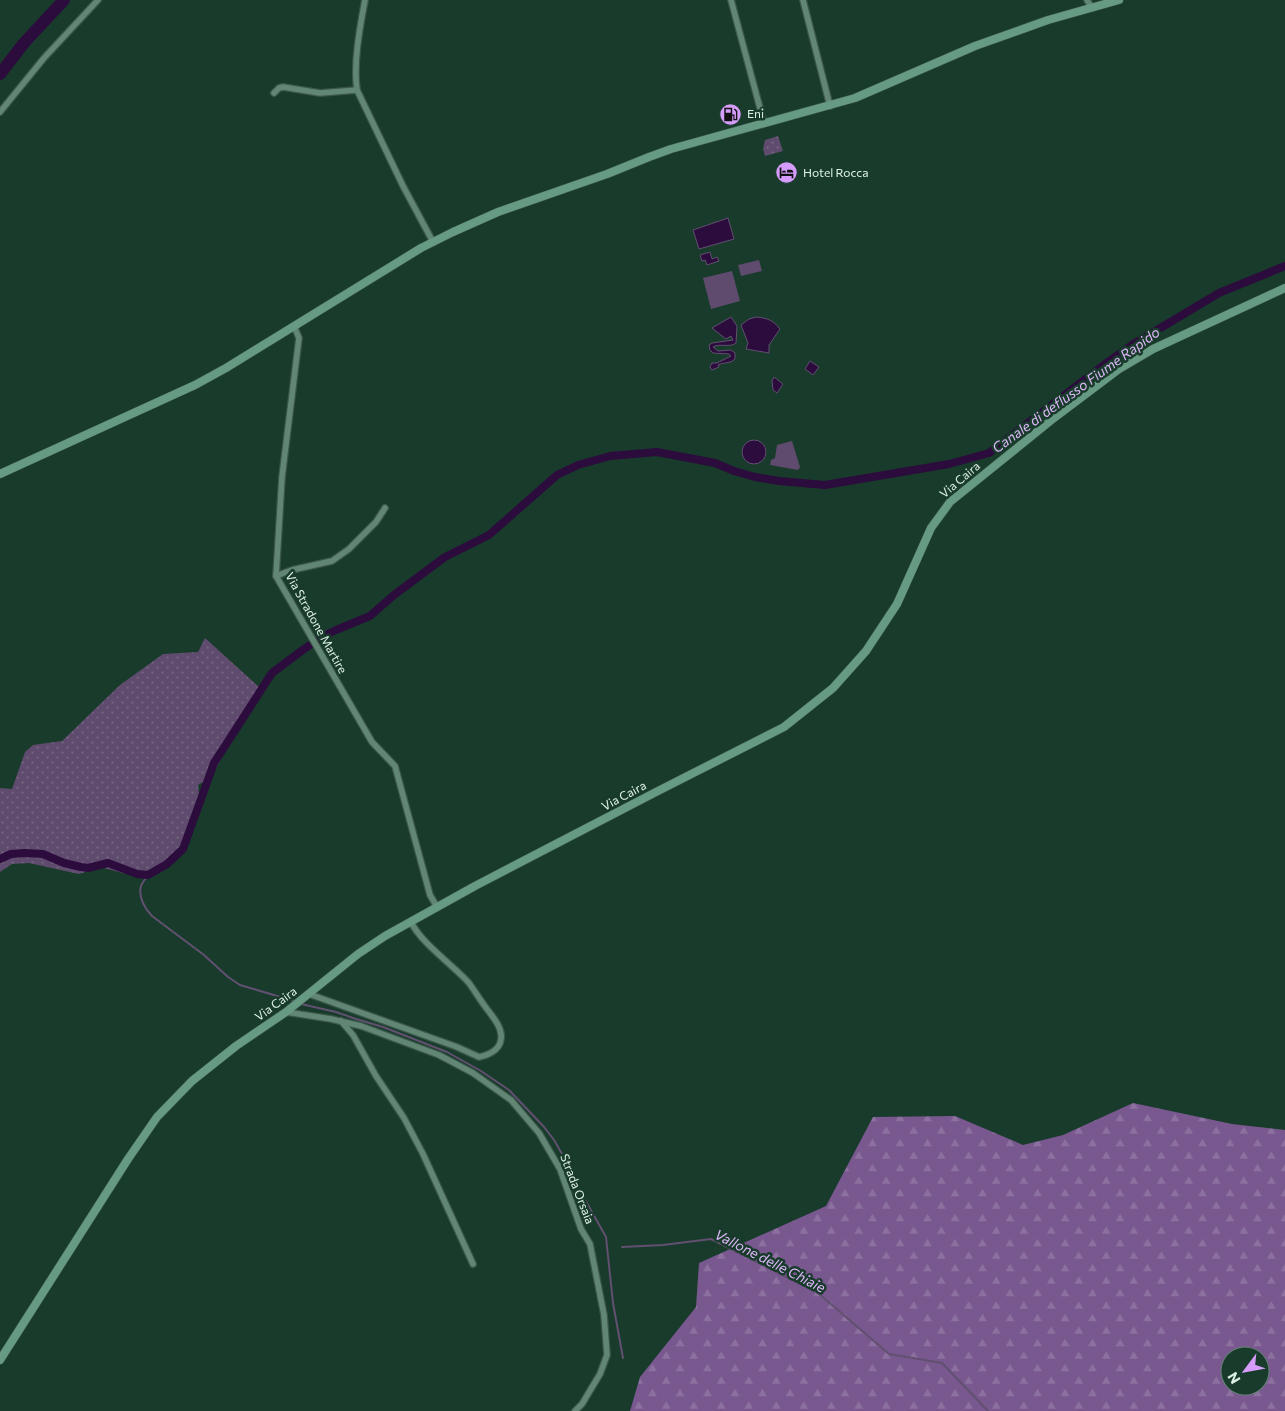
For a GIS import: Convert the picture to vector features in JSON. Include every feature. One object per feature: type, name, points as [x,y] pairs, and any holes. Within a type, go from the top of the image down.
[{"type":"street","points":[[0,112],[44,58],[98,0]]},
{"type":"street","points":[[365,0],[355,77],[357,90],[403,186],[433,242]]},
{"type":"street","points":[[730,0],[764,123]]},
{"type":"street","points":[[803,0],[830,106]]},
{"type":"street","points":[[1087,0],[1092,8]]},
{"type":"street","points":[[0,474],[195,385],[433,242],[498,212],[607,174],[656,154],[830,106],[888,85],[976,46],[1048,20],[1119,0]]},
{"type":"street","points":[[274,93],[283,87],[320,93],[357,90]]},
{"type":"street","name":"Via Caira","points":[[0,1360],[128,1159],[157,1117],[199,1075],[236,1046],[286,1012],[358,954],[385,936],[639,800],[784,727],[833,688],[866,651],[897,604],[931,528],[950,502],[1054,418],[1119,369],[1153,350],[1285,288]]},
{"type":"street","name":"Via Stradone Martire","points":[[294,326],[299,338],[282,477],[276,576],[372,742],[394,766],[430,895],[437,907]]},
{"type":"street","points":[[276,576],[292,570],[332,561],[349,548],[376,522],[385,508]]},
{"type":"street","points":[[309,994],[457,1047],[479,1057],[493,1052],[499,1046],[501,1039],[500,1030],[490,1013],[469,984],[418,932],[411,922]]},
{"type":"street","name":"Strada Orsaia","points":[[286,1012],[361,1026],[439,1055],[473,1072],[511,1100],[539,1133],[560,1169],[581,1229],[590,1244],[604,1315],[607,1355],[600,1374],[582,1404],[575,1411]]},
{"type":"street","points":[[341,1021],[353,1034],[376,1076],[404,1118],[423,1154],[473,1264]]},
{"type":"shaded area","points":[[778,136],[783,151],[765,156],[763,149],[765,140]]},
{"type":"shaded area","points":[[728,218],[734,239],[699,249],[693,230]]},
{"type":"shaded area","points":[[710,252],[712,259],[717,257],[719,261],[707,265],[705,260],[702,261],[700,255]]},
{"type":"shaded area","points":[[759,260],[762,271],[741,276],[738,265]]},
{"type":"shaded area","points":[[732,271],[740,301],[711,309],[703,278]]},
{"type":"shaded area","points":[[731,317],[737,326],[736,343],[713,347],[718,351],[731,350],[735,353],[735,359],[718,365],[719,367],[712,370],[710,367],[712,363],[717,363],[731,356],[729,354],[713,353],[709,345],[733,340],[731,336],[726,339],[712,328]]},
{"type":"shaded area","points":[[756,317],[770,320],[780,329],[769,345],[769,353],[746,349],[748,343],[741,325],[749,319]]},
{"type":"shaded area","points":[[810,361],[819,367],[813,375],[805,369]]},
{"type":"shaded area","points":[[774,377],[783,384],[777,393],[773,390],[772,381]]},
{"type":"shaded area","points":[[754,440],[763,443],[766,452],[763,461],[754,464],[745,461],[742,452],[745,443]]},
{"type":"shaded area","points":[[792,441],[800,467],[798,470],[770,465],[771,460],[775,458],[777,445]]},
{"type":"shaded area","points":[[205,638],[259,687],[212,776],[198,785],[201,810],[177,855],[138,877],[100,867],[79,874],[29,863],[12,864],[0,872],[0,788],[12,789],[25,752],[33,745],[62,741],[120,685],[163,654],[198,652]]},
{"type":"green space","points":[[1133,1103],[1232,1124],[1285,1130],[1285,1411],[630,1411],[640,1377],[696,1307],[699,1263],[826,1206],[873,1117],[955,1116],[1023,1145],[1063,1135]]},
{"type":"waterway","points":[[0,74],[24,43],[64,0]]},
{"type":"waterway","name":"Canale di deflusso Fiume Rapido","points":[[0,859],[11,854],[43,854],[64,863],[81,867],[88,868],[108,863],[137,874],[148,875],[167,864],[183,849],[214,763],[272,673],[322,637],[370,616],[394,595],[445,557],[489,535],[557,475],[578,465],[610,456],[657,452],[715,463],[755,477],[825,485],[949,464],[989,453],[1132,345],[1219,293],[1285,266]]},
{"type":"waterway","points":[[148,875],[141,886],[140,894],[152,916],[240,985],[294,1001]]},
{"type":"waterway","points":[[301,1004],[336,1012],[383,1027],[447,1052],[481,1071],[509,1090],[544,1127],[565,1159],[574,1180],[606,1237],[613,1303],[623,1358]]},
{"type":"waterway","name":"Vallone delle Chiaie","points":[[622,1247],[663,1245],[711,1239],[818,1293],[889,1354],[942,1363],[988,1411]]},
{"type":"place","name":"Eni","points":[[731,114]]},
{"type":"place","name":"Hotel Rocca","points":[[787,173]]}]
